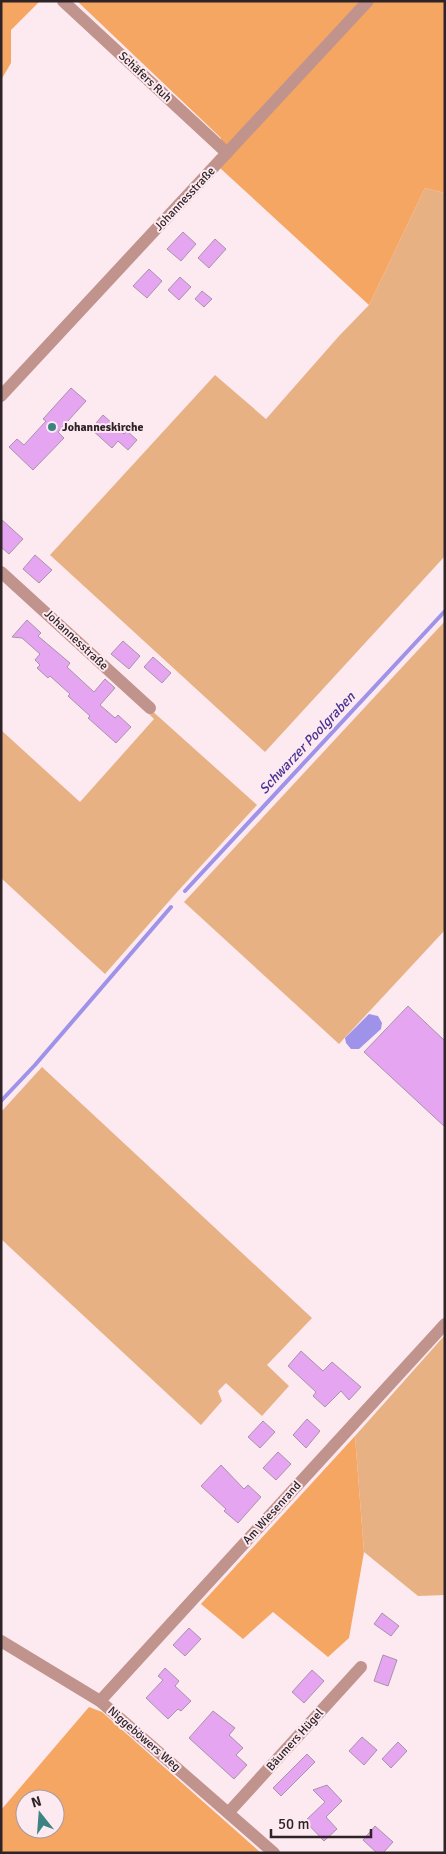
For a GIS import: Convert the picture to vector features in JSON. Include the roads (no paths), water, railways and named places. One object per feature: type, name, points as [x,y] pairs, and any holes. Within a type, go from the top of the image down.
[{"type":"street","name":"Schäfers Ruh","points":[[63,1],[227,153]]},
{"type":"street","name":"Johannesstraße","points":[[1,396],[368,1]]},
{"type":"street","name":"Johannesstraße","points":[[1,572],[150,708]]},
{"type":"street","name":"Am Wiesenrand","points":[[100,1701],[445,1324]]},
{"type":"street","name":"Niggeböwers Weg","points":[[1,1641],[100,1701],[274,1853]]},
{"type":"street","name":"Bäumers Hügel","points":[[229,1812],[361,1667]]},
{"type":"waterway","name":"Schwarzer Poolgraben","points":[[185,891],[445,611]]},
{"type":"waterway","name":"Schwarzer Poolgraben","points":[[1,1101],[35,1065],[171,907]]},
{"type":"place","name":"Johanneskirche","points":[[52,427]]}]
